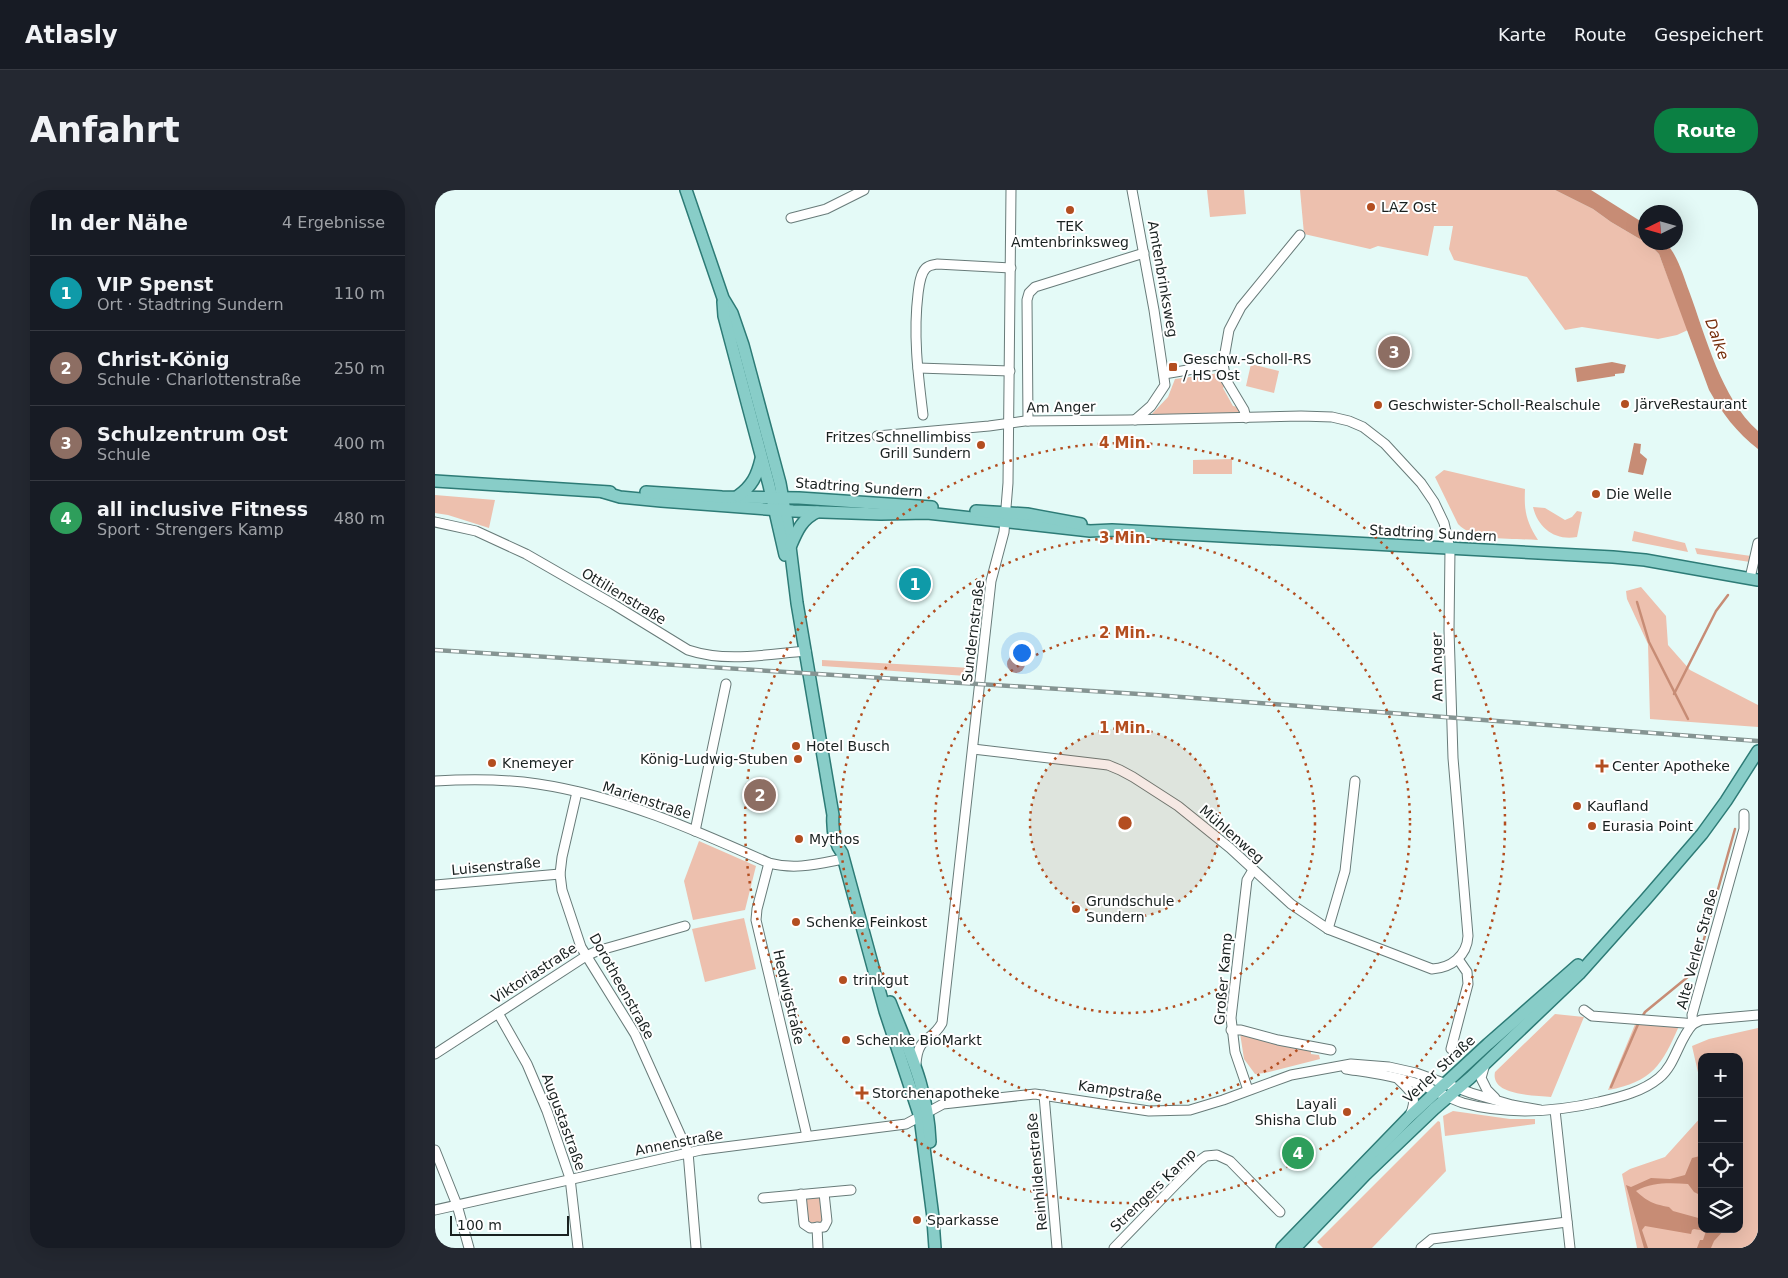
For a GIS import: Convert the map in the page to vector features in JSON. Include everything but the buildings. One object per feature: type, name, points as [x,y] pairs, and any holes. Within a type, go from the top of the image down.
[{"type":"main road","points":[[686,190],[723,298],[732,313],[743,345],[780,510],[833,814],[839,824],[843,856],[885,1010],[924,1114]]},
{"type":"main road","points":[[723,298],[724,316],[761,458],[777,497]]},
{"type":"main road","points":[[738,496],[749,488],[761,458]]},
{"type":"main road","name":"Stadtring Sundern","points":[[435,482],[603,492],[620,491],[722,497],[777,497],[897,504],[1006,518]]},
{"type":"main road","name":"Stadtring Sundern","points":[[603,492],[619,497],[780,510],[1055,518],[1112,530],[1645,560],[1754,579]]},
{"type":"main road","points":[[780,510],[791,545],[797,603]]},
{"type":"main road","points":[[791,545],[800,526],[809,516],[817,512]]},
{"type":"main road","name":"Verler Straße","points":[[1295,1248],[1366,1174],[1579,974],[1702,834],[1758,751]]},
{"type":"main road","name":"Verler Straße","points":[[1282,1248],[1409,1117],[1626,922]]},
{"type":"main road","points":[[871,954],[916,1064],[924,1114],[935,1248]]},
{"type":"street","points":[[791,218],[826,208],[864,190]]},
{"type":"street","name":"Sundernstraße","points":[[916,1064],[920,1045],[942,1023],[991,581],[1006,518],[1010,423],[1011,190]]},
{"type":"street","name":"Amtenbrinksweg","points":[[1132,190],[1165,386],[1151,406],[1135,420]]},
{"type":"street","points":[[1246,418],[1244,410],[1226,380],[1223,364],[1229,330],[1241,307],[1300,235]]},
{"type":"street","points":[[1028,421],[1027,300],[1029,293],[1035,287],[1144,253]]},
{"type":"street","points":[[923,415],[915,341],[915,317],[921,280],[927,267],[937,264],[1011,268]]},
{"type":"street","points":[[1164,374],[1223,364]]},
{"type":"street","points":[[918,368],[1010,371]]},
{"type":"street","name":"Am Anger","points":[[877,436],[1028,421],[1301,416],[1332,417],[1363,427],[1385,444],[1425,489],[1434,502],[1443,523],[1449,549],[1449,640],[1453,758],[1468,936],[1465,950],[1458,960]]},
{"type":"street","name":"Ottilienstraße","points":[[435,522],[476,531],[526,554],[688,650],[698,654],[735,658],[806,652]]},
{"type":"street","name":"Stadtring Sundern","points":[[1754,579],[1758,543]]},
{"type":"street","points":[[695,831],[726,684]]},
{"type":"street","name":"Mühlenweg","points":[[973,749],[1108,765],[1120,770],[1173,802],[1230,848],[1291,904],[1328,929],[1432,969],[1445,967],[1458,960]]},
{"type":"street","name":"Marienstraße","points":[[435,781],[517,782],[539,784],[577,792],[622,804],[695,831],[769,863],[785,867],[798,867],[843,856]]},
{"type":"street","points":[[1328,929],[1345,871],[1355,781]]},
{"type":"street","name":"Dorotheenstraße","points":[[577,792],[560,874],[562,890],[581,947],[635,1034],[688,1152],[696,1248]]},
{"type":"street","name":"Alte Verler Straße","points":[[1436,1092],[1466,1103],[1511,1111],[1555,1110],[1616,1098],[1645,1088],[1661,1077],[1673,1061],[1693,1024],[1692,1015],[1744,829],[1744,814]]},
{"type":"street","name":"Hedwigstraße","points":[[769,863],[757,909],[757,920],[807,1136]]},
{"type":"street","name":"Großer Kamp","points":[[1248,1090],[1235,1052],[1231,1030],[1232,1006],[1247,880],[1253,870]]},
{"type":"street","name":"Luisenstraße","points":[[435,885],[560,874]]},
{"type":"street","name":"Viktoriastraße","points":[[435,1054],[586,956],[597,951],[685,926]]},
{"type":"street","points":[[1451,1049],[1468,984],[1467,972],[1458,960]]},
{"type":"street","points":[[1584,1010],[1592,1016],[1693,1024],[1701,1020],[1758,1015]]},
{"type":"street","name":"Augustastraße","points":[[498,1013],[531,1072],[571,1178],[578,1248]]},
{"type":"street","points":[[1231,1030],[1241,1030],[1278,1040],[1331,1050]]},
{"type":"street","name":"Kampstraße","points":[[924,1114],[943,1104],[1035,1094],[1149,1111],[1190,1110],[1291,1075],[1361,1064],[1389,1067],[1416,1073],[1458,1088]]},
{"type":"street","points":[[1485,1064],[1481,1078],[1487,1090],[1497,1100]]},
{"type":"street","name":"Kampstraße","points":[[1335,1067],[1397,1078],[1436,1092]]},
{"type":"street","points":[[1397,1078],[1409,1089],[1414,1099],[1414,1106],[1409,1117]]},
{"type":"street","name":"Alte Verler Straße","points":[[1458,1088],[1540,1110]]},
{"type":"street","name":"Reinhildenstraße","points":[[1044,1095],[1057,1248]]},
{"type":"street","points":[[1555,1110],[1571,1248]]},
{"type":"street","name":"Annenstraße","points":[[435,1210],[688,1152],[906,1124],[924,1114]]},
{"type":"street","points":[[435,1150],[457,1205],[469,1248]]},
{"type":"street","name":"Strengers Kamp","points":[[1114,1248],[1206,1156],[1217,1155],[1230,1161],[1281,1212]]},
{"type":"street","points":[[763,1198],[851,1190]]},
{"type":"street","points":[[801,1194],[805,1224],[810,1228],[824,1227],[827,1221],[825,1192]]},
{"type":"street","points":[[1421,1248],[1432,1239],[1567,1222]]},
{"type":"street","points":[[817,1227],[818,1248]]},
{"type":"shaded area","points":[[1207,190],[1244,190],[1246,214],[1210,217]]},
{"type":"shaded area","points":[[1300,190],[1555,190],[1593,209],[1638,238],[1638,250],[1655,250],[1659,254],[1688,330],[1677,335],[1658,339],[1582,327],[1565,330],[1527,277],[1454,260],[1449,249],[1453,226],[1434,226],[1428,256],[1378,246],[1370,249],[1304,234]]},
{"type":"shaded area","points":[[1555,190],[1591,190],[1638,220],[1638,238],[1611,222],[1593,209]]},
{"type":"shaded area","points":[[1655,250],[1671,250],[1674,254],[1724,384],[1734,402],[1758,431],[1758,449],[1731,422],[1709,390],[1659,254]]},
{"type":"shaded area","points":[[1612,362],[1626,365],[1624,373],[1577,382],[1575,368]]},
{"type":"shaded area","points":[[1251,364],[1279,371],[1274,393],[1246,386]]},
{"type":"shaded area","points":[[1220,373],[1226,384],[1223,388],[1233,406],[1238,407],[1243,413],[1150,416],[1168,397],[1175,379]]},
{"type":"shaded area","points":[[1634,443],[1641,444],[1640,453],[1647,459],[1643,475],[1628,472]]},
{"type":"shaded area","points":[[1232,459],[1232,474],[1193,474],[1193,460]]},
{"type":"shaded area","points":[[1444,470],[1525,489],[1527,516],[1538,540],[1495,538],[1474,534],[1465,530],[1458,524],[1435,477]]},
{"type":"shaded area","points":[[435,495],[495,500],[489,528],[448,515],[435,513]]},
{"type":"shaded area","points":[[1533,507],[1545,508],[1565,520],[1572,517],[1577,511],[1582,512],[1577,537],[1569,538],[1555,535],[1543,527]]},
{"type":"shaded area","points":[[1634,531],[1685,543],[1688,552],[1632,541]]},
{"type":"shaded area","points":[[1695,548],[1751,556],[1750,562],[1697,554]]},
{"type":"shaded area","points":[[1641,587],[1666,616],[1668,645],[1690,670],[1758,705],[1758,727],[1650,719],[1648,644],[1627,599],[1626,591]]},
{"type":"shaded area","points":[[1016,655],[1022,658],[1025,664],[1022,670],[1016,673],[1010,670],[1007,664],[1010,658]]},
{"type":"shaded area","points":[[822,660],[972,668],[971,672],[966,676],[822,666]]},
{"type":"shaded area","points":[[699,841],[756,866],[745,910],[693,920],[684,881]]},
{"type":"shaded area","points":[[744,918],[756,969],[705,982],[692,929]]},
{"type":"shaded area","points":[[1555,1014],[1584,1017],[1551,1097],[1524,1095],[1499,1086],[1495,1080],[1495,1072]]},
{"type":"shaded area","points":[[1636,1022],[1679,1026],[1667,1051],[1654,1070],[1635,1082],[1608,1090]]},
{"type":"shaded area","points":[[1758,1028],[1758,1233],[1749,1248],[1637,1248],[1622,1174],[1630,1169],[1665,1157],[1698,1120],[1698,1233],[1743,1233],[1743,1053],[1698,1053],[1698,1072],[1692,1046],[1709,1039]]},
{"type":"shaded area","points":[[1240,1033],[1311,1050],[1311,1054],[1319,1055],[1320,1059],[1255,1074],[1244,1059]]},
{"type":"shaded area","points":[[1453,1111],[1510,1119],[1535,1119],[1535,1124],[1445,1136],[1443,1116]]},
{"type":"shaded area","points":[[1438,1121],[1440,1122],[1446,1171],[1372,1248],[1323,1248],[1317,1242]]},
{"type":"shaded area","points":[[1698,1156],[1698,1194],[1688,1184],[1668,1183],[1636,1191],[1651,1202],[1698,1218],[1698,1230],[1692,1230],[1691,1234],[1645,1226],[1642,1230],[1648,1248],[1644,1248],[1626,1185],[1631,1187],[1651,1178],[1670,1179],[1685,1175],[1692,1158]]},
{"type":"shaded area","points":[[820,1197],[823,1222],[808,1223],[805,1199]]},
{"type":"shaded area","points":[[1705,1233],[1721,1233],[1714,1241],[1711,1248],[1697,1248],[1700,1240],[1703,1240]]},
{"type":"waterway","points":[[1674,694],[1716,611],[1728,595]]},
{"type":"waterway","points":[[1637,602],[1649,642],[1688,719]]},
{"type":"waterway","points":[[1642,1017],[1645,1012],[1695,971],[1735,829]]},
{"type":"waterway","points":[[1611,1087],[1639,1022]]},
{"type":"railway","points":[[435,650],[1155,695],[1758,741]]},
{"type":"place","name":"LAZ Ost","points":[[1371,207]]},
{"type":"place","name":"TEK Amtenbrinksweg","points":[[1070,210]]},
{"type":"place","name":"Schulzentrum Ost","points":[[1394,352]]},
{"type":"place","name":"Geschw.-Scholl-RS / HS Ost","points":[[1173,367]]},
{"type":"place","name":"JärveRestaurant","points":[[1625,404]]},
{"type":"place","name":"Geschwister-Scholl-Realschule","points":[[1378,405]]},
{"type":"place","name":"Fritzes Schnellimbiss Grill Sundern","points":[[981,445]]},
{"type":"place","name":"Die Welle","points":[[1596,494]]},
{"type":"place","name":"VIP Spenst","points":[[915,584]]},
{"type":"place","name":"Hotel Busch","points":[[796,746]]},
{"type":"place","name":"König-Ludwig-Stuben","points":[[798,759]]},
{"type":"place","name":"Knemeyer","points":[[492,763]]},
{"type":"place","name":"Center Apotheke","points":[[1602,766]]},
{"type":"place","name":"Christ-König","points":[[760,795]]},
{"type":"place","name":"Kaufland","points":[[1577,806]]},
{"type":"place","name":"Eurasia Point","points":[[1592,826]]},
{"type":"place","name":"Mythos","points":[[799,839]]},
{"type":"place","name":"Grundschule Sundern","points":[[1076,909]]},
{"type":"place","name":"Schenke Feinkost","points":[[796,922]]},
{"type":"place","name":"trinkgut","points":[[843,980]]},
{"type":"place","name":"Schenke BioMarkt","points":[[846,1040]]},
{"type":"place","name":"Storchenapotheke","points":[[862,1093]]},
{"type":"place","name":"Layali Shisha Club","points":[[1347,1112]]},
{"type":"place","name":"all inclusive Fitness","points":[[1298,1153]]},
{"type":"place","name":"Sparkasse","points":[[917,1220]]},
{"type":"water label","name":"Dalke","points":[[1717,339]]}]
